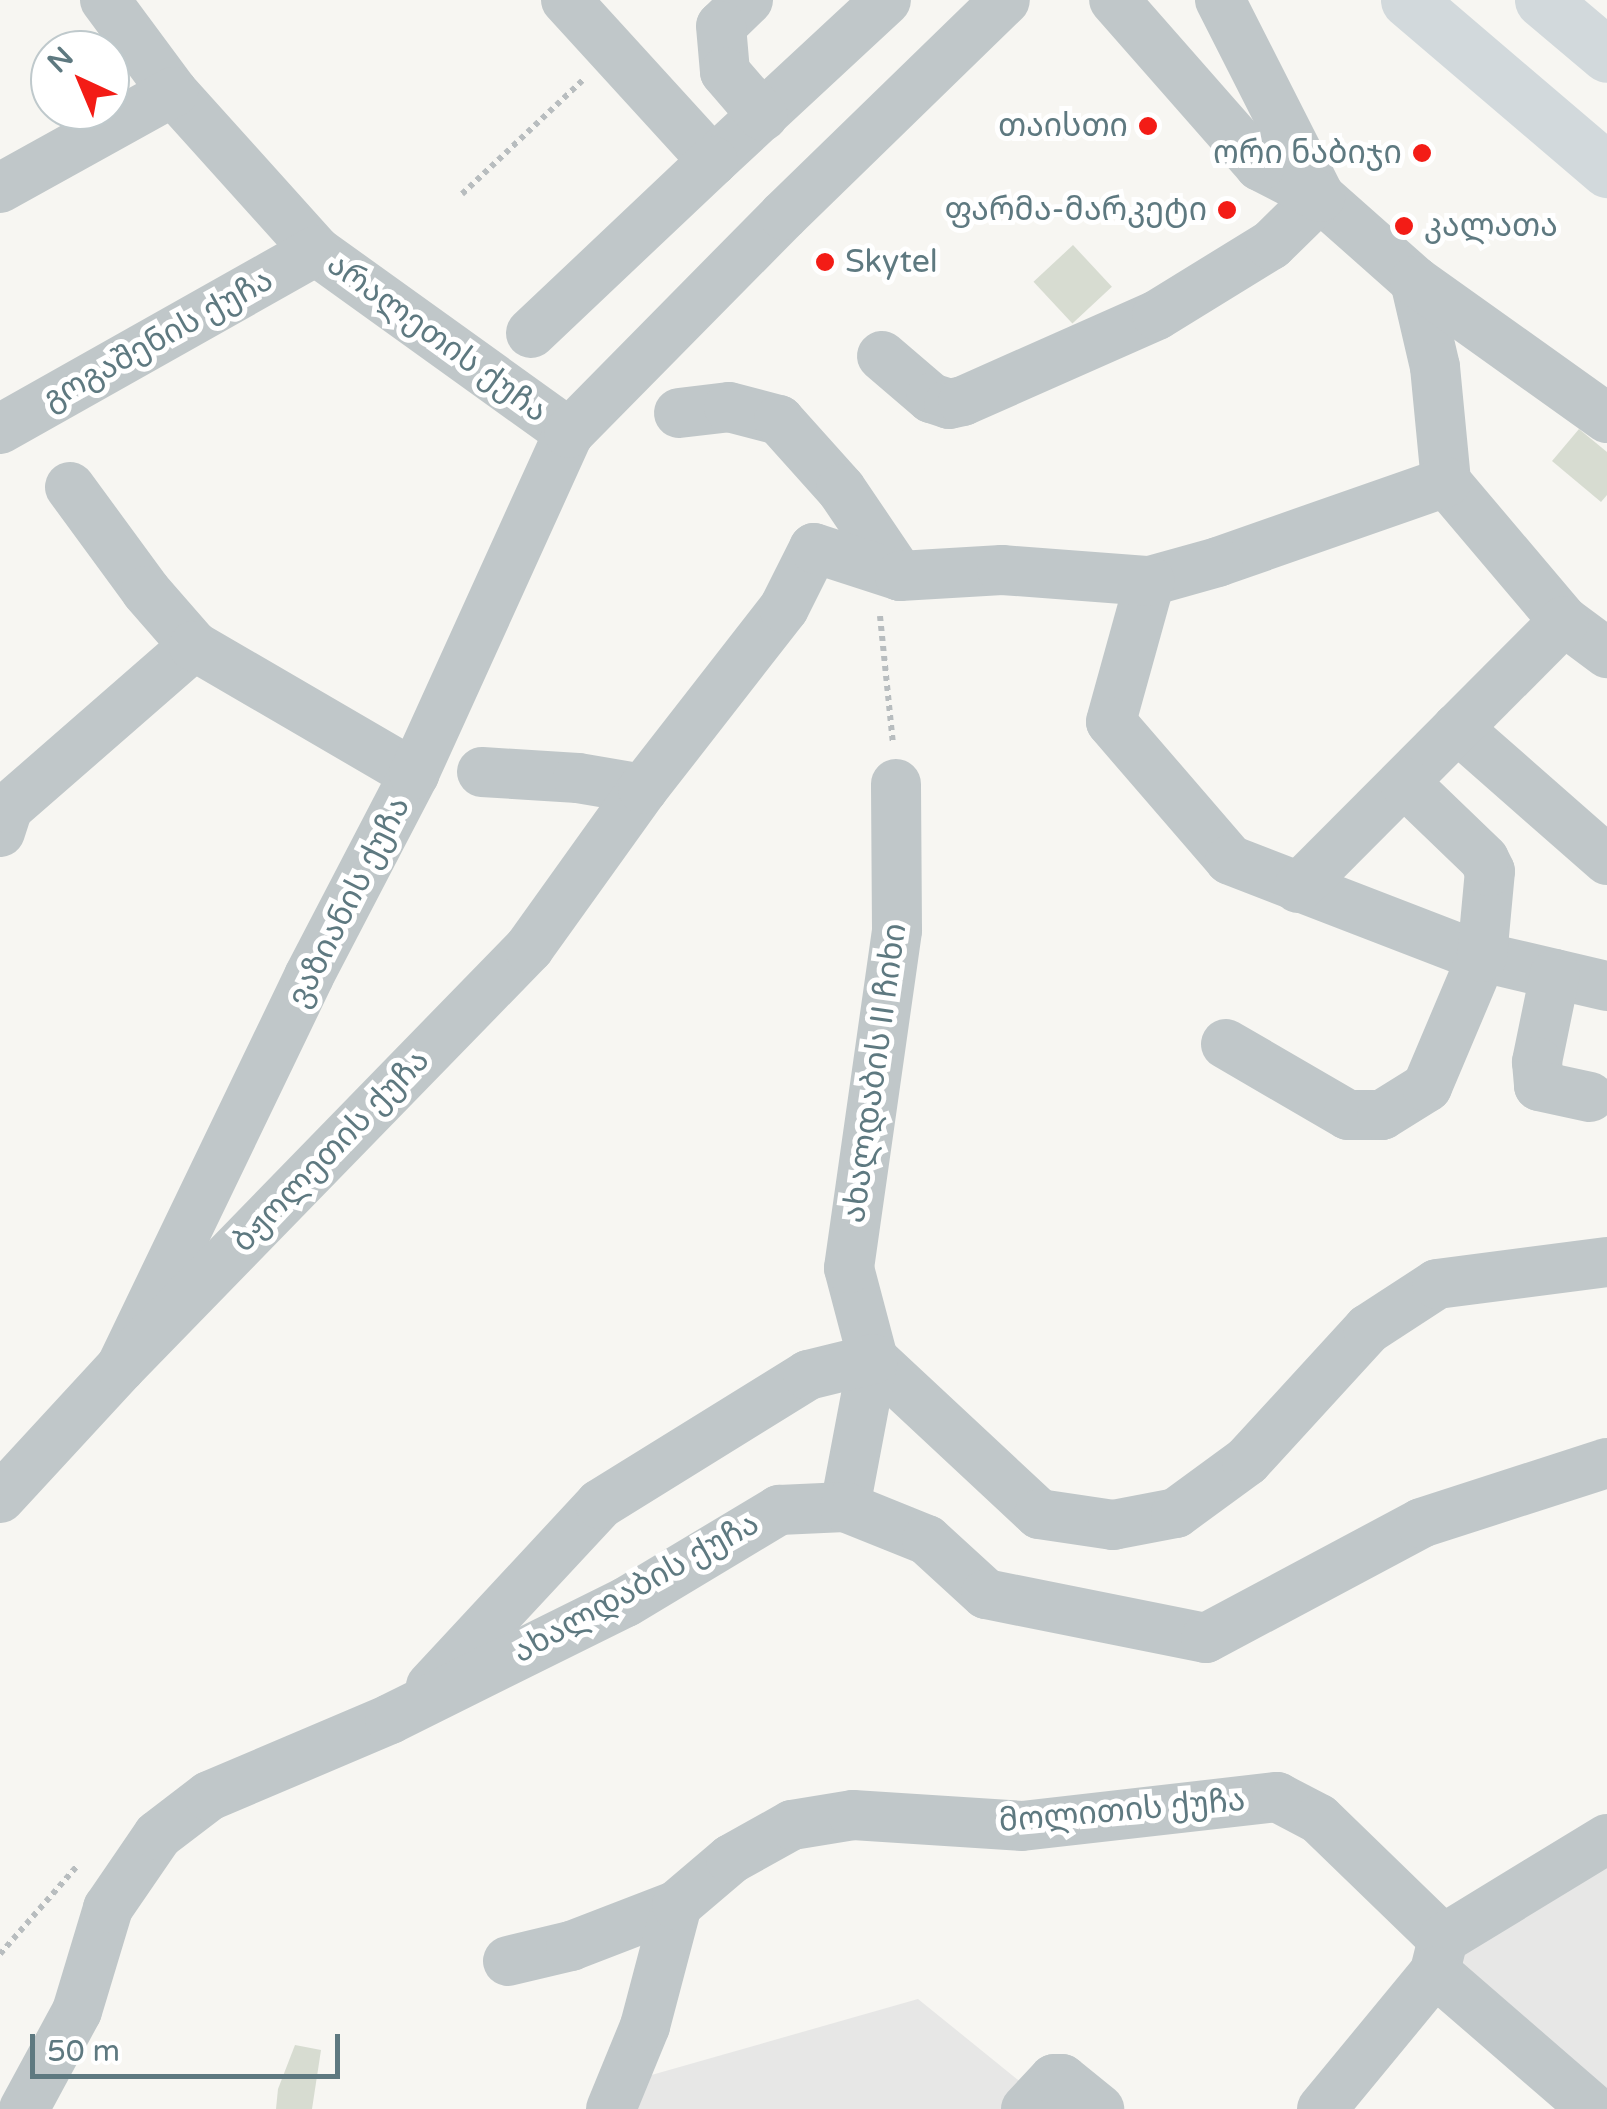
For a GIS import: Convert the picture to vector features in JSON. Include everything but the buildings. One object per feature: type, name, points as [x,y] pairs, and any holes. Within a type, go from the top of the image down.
[{"type":"main road","points":[[1408,0],[1607,170]]},
{"type":"main road","points":[[1542,0],[1607,55]]},
{"type":"street","name":"არალეთის ქუჩა","points":[[105,0],[174,92],[316,251],[570,434],[784,215],[1004,0]]},
{"type":"street","points":[[566,0],[713,161]]},
{"type":"street","points":[[531,333],[886,0]]},
{"type":"street","points":[[1114,0],[1260,166],[1320,197],[1416,281],[1607,418]]},
{"type":"street","points":[[1220,0],[1320,197]]},
{"type":"street","points":[[722,9],[724,72],[763,116]]},
{"type":"street","points":[[0,188],[174,92]]},
{"type":"street","points":[[882,356],[931,398],[949,404],[963,401],[1157,315],[1271,245],[1320,197]]},
{"type":"street","name":"გოგაშენის ქუჩა","points":[[0,429],[316,251]]},
{"type":"street","points":[[1416,281],[1436,368],[1446,482],[1564,621],[1607,653]]},
{"type":"street","points":[[679,413],[730,407],[779,420],[841,489],[900,576]]},
{"type":"street","name":"ვაზიანის ქუჩა","points":[[121,1367],[309,976],[414,774],[570,434]]},
{"type":"street","points":[[1446,482],[1150,582],[1110,722],[1230,860],[1482,957],[1607,986]]},
{"type":"street","points":[[70,487],[146,592],[194,646],[414,774]]},
{"type":"street","name":"ბჟოლეთის ქუჩა","points":[[0,1498],[121,1367],[529,948],[643,789],[784,608],[814,548],[900,576],[1002,570],[1150,582]]},
{"type":"street","points":[[1298,888],[1564,621]]},
{"type":"street","points":[[2,816],[194,646]]},
{"type":"street","points":[[1457,728],[1607,860]]},
{"type":"street","points":[[482,772],[578,778],[643,789]]},
{"type":"street","points":[[1226,1044],[1348,1114],[1382,1115],[1426,1087],[1482,957],[1490,872],[1484,859],[1405,783]]},
{"type":"street","name":"ახალდაბის II ჩიხი","points":[[873,1359],[849,1268],[897,930],[896,784]]},
{"type":"street","points":[[1556,974],[1536,1062],[1539,1086],[1590,1097]]},
{"type":"street","points":[[873,1359],[1039,1514],[1113,1525],[1176,1513],[1247,1461],[1368,1329],[1437,1284],[1607,1262]]},
{"type":"street","points":[[873,1359],[845,1507],[927,1540],[986,1594],[1206,1638],[1421,1523],[1607,1463]]},
{"type":"street","points":[[390,1720],[431,1686],[600,1504],[808,1374],[873,1359]]},
{"type":"street","name":"ახალდაბის ქუჩა","points":[[24,2109],[77,2011],[108,1908],[158,1836],[209,1796],[390,1720],[626,1602],[779,1510],[845,1507]]},
{"type":"street","name":"მოლითის ქუჩა","points":[[677,1906],[730,1858],[792,1825],[853,1815],[1022,1826],[1277,1797],[1319,1819],[1439,1955],[1592,2109]]},
{"type":"street","points":[[1322,2109],[1439,1955],[1607,1839]]},
{"type":"street","points":[[508,1961],[572,1946],[677,1906]]},
{"type":"street","points":[[611,2109],[644,2026],[677,1906]]},
{"type":"street","points":[[1026,2109],[1054,2079],[1062,2080],[1100,2109]]},
{"type":"path","points":[[462,194],[612,51]]},
{"type":"path","points":[[896,784],[879,597],[902,596],[900,576]]},
{"type":"shaded area","points":[[1073,245],[1112,287],[1072,324],[1034,282]]},
{"type":"shaded area","points":[[1579,429],[1607,452],[1607,495],[1601,502],[1552,461]]},
{"type":"shaded area","points":[[1607,1848],[1607,2095],[1447,1957]]},
{"type":"shaded area","points":[[918,1999],[1054,2109],[633,2109],[648,2076]]},
{"type":"shaded area","points":[[295,2045],[321,2050],[312,2109],[276,2109],[278,2089]]},
{"type":"place","name":"თაისთი","points":[[1148,126]]},
{"type":"place","name":"ორი ნაბიჯი","points":[[1422,153]]},
{"type":"place","name":"ფარმა-მარკეტი","points":[[1227,210]]},
{"type":"place","name":"კალათა","points":[[1404,226]]},
{"type":"place","name":"Skytel","points":[[825,262]]}]
